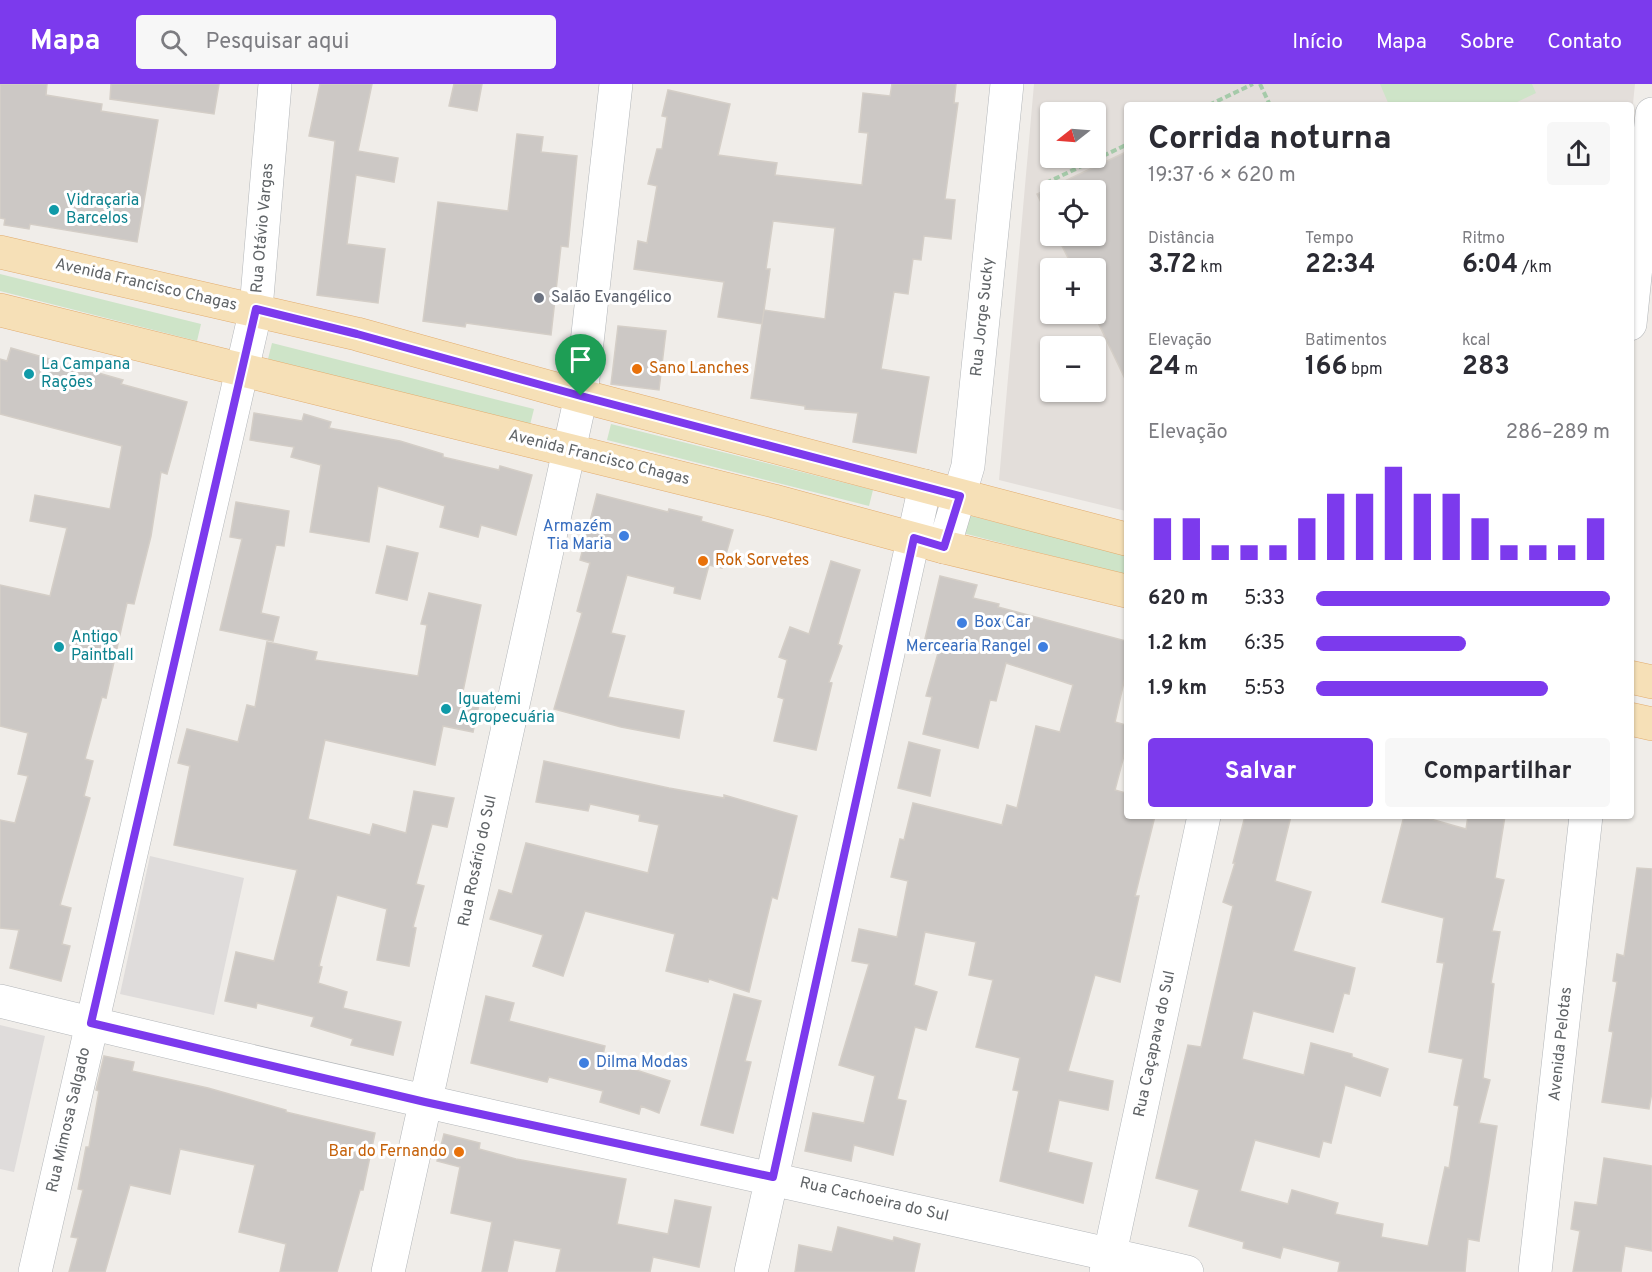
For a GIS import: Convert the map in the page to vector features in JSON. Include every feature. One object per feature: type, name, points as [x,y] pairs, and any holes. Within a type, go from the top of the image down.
[{"type":"main road","name":"Avenida Francisco Chagas","points":[[0,252],[357,334],[581,396],[1124,538]]},
{"type":"main road","name":"Avenida Francisco Chagas","points":[[0,310],[774,501],[929,543],[1124,591]]},
{"type":"main road","points":[[1634,678],[1652,682]]},
{"type":"main road","points":[[1634,720],[1652,724]]},
{"type":"street","name":"Rua Otávio Vargas","points":[[243,371],[256,309],[275,84]]},
{"type":"street","name":"Rua Rosário do Sul","points":[[388,1272],[581,396],[616,84]]},
{"type":"street","name":"Rua Jorge Sucky","points":[[929,543],[960,496],[968,466],[1007,84]]},
{"type":"street","points":[[1634,286],[1652,114]]},
{"type":"street","name":"Rua Mimosa Salgado","points":[[35,1272],[243,371]]},
{"type":"street","points":[[751,1272],[929,543],[925,486]]},
{"type":"street","name":"Rua Caçapava do Sul","points":[[1108,1263],[1203,819]]},
{"type":"street","name":"Avenida Pelotas","points":[[1535,1272],[1586,819]]},
{"type":"street","name":"Rua Cachoeira do Sul","points":[[0,1000],[425,1102],[773,1177],[1108,1263],[1187,1272]]},
{"type":"path","points":[[1215,102],[1253,84]]},
{"type":"path","points":[[1260,84],[1269,102]]},
{"type":"path","points":[[1052,180],[1124,146]]},
{"type":"shaded area","points":[[1034,84],[1635,84],[1633,102],[1124,102],[1124,511],[999,480]]},
{"type":"shaded area","points":[[150,856],[244,878],[214,1015],[120,994]]},
{"type":"shaded area","points":[[0,1025],[45,1036],[14,1172],[0,1169]]},
{"type":"green space","points":[[1380,84],[1532,84],[1536,93],[1517,102],[1388,102]]},
{"type":"green space","points":[[0,274],[201,324],[197,341],[0,291]]},
{"type":"green space","points":[[272,343],[534,409],[530,425],[268,359]]},
{"type":"green space","points":[[611,424],[873,490],[869,506],[607,440]]},
{"type":"green space","points":[[959,513],[1124,554],[1124,574],[955,531]]},
{"type":"building","points":[[0,84],[47,84],[46,95],[102,104],[101,111],[158,120],[137,242],[30,224],[29,229],[4,225],[5,219],[0,218]]},
{"type":"building","points":[[111,84],[219,84],[214,114],[110,99]]},
{"type":"building","points":[[320,84],[372,84],[358,151],[398,158],[394,182],[356,175],[347,244],[385,249],[378,303],[317,295],[335,141],[309,136]]},
{"type":"building","points":[[454,84],[482,84],[477,111],[449,106]]},
{"type":"building","points":[[892,84],[956,84],[954,103],[958,103],[945,199],[955,200],[951,239],[924,236],[921,260],[913,259],[908,294],[894,292],[881,369],[929,377],[916,453],[853,442],[858,413],[805,409],[805,406],[751,398],[762,324],[718,317],[724,282],[634,269],[638,241],[647,243],[657,186],[648,184],[657,149],[662,149],[667,117],[662,116],[668,90],[730,104],[718,155],[777,163],[775,175],[862,185],[868,133],[859,132],[863,93],[890,96]],"holes":[[[773,221],[835,228],[825,319],[764,310],[770,269],[766,269]]]},
{"type":"building","points":[[517,134],[543,137],[541,152],[577,156],[568,247],[561,246],[551,335],[466,323],[465,327],[423,321],[438,202],[508,211]]},
{"type":"building","points":[[1124,153],[1124,377],[1099,324],[1106,324],[1106,258],[1068,258],[1062,246],[1106,246],[1106,180],[1067,180],[1092,168],[1106,168],[1106,161]]},
{"type":"building","name":"Sano Lanches","points":[[618,326],[666,331],[659,390],[611,384]]},
{"type":"building","points":[[11,348],[123,380],[121,384],[187,402],[167,474],[161,472],[151,536],[134,604],[127,603],[106,698],[102,697],[85,759],[93,761],[84,796],[90,798],[60,905],[71,908],[62,944],[70,946],[61,981],[10,968],[19,930],[0,928],[0,820],[15,823],[28,776],[18,774],[28,733],[0,726],[0,585],[50,596],[67,528],[30,521],[35,495],[110,509],[122,446],[0,414],[0,359],[7,361]]},
{"type":"building","points":[[254,413],[302,421],[304,414],[331,422],[329,428],[400,441],[443,454],[443,457],[499,470],[500,466],[532,475],[516,535],[481,525],[478,537],[440,527],[445,506],[378,486],[369,542],[310,532],[321,465],[291,457],[294,447],[250,440]]},
{"type":"building","points":[[597,494],[668,512],[669,509],[702,517],[701,521],[733,530],[722,568],[709,565],[700,599],[674,593],[675,587],[627,575],[611,633],[625,636],[608,697],[684,711],[679,738],[621,727],[554,709],[582,613],[577,611],[590,563],[580,560]]},
{"type":"building","points":[[236,502],[289,511],[284,546],[276,545],[261,613],[279,617],[273,641],[220,630],[242,539],[230,537]]},
{"type":"building","points":[[387,546],[418,553],[407,600],[376,593]]},
{"type":"building","points":[[831,561],[860,570],[838,644],[842,646],[829,682],[832,683],[816,750],[774,741],[784,699],[778,697],[787,660],[779,657],[790,627],[809,634]]},
{"type":"building","points":[[940,576],[977,585],[973,598],[999,604],[998,607],[1124,640],[1124,682],[1115,722],[1124,724],[1124,756],[1115,790],[1124,792],[1124,819],[1154,819],[1135,896],[1139,896],[1120,982],[1095,975],[1068,1071],[1113,1081],[1108,1110],[1059,1100],[1048,1152],[1092,1163],[1083,1203],[1000,1181],[1019,1091],[1013,1090],[1020,1058],[976,1047],[993,980],[969,975],[976,942],[925,932],[914,985],[937,992],[926,1030],[915,1027],[897,1099],[906,1101],[893,1155],[854,1145],[851,1161],[805,1151],[813,1113],[864,1123],[875,1076],[839,1065],[869,964],[852,961],[859,929],[897,937],[908,881],[891,877],[900,839],[904,840],[913,803],[1002,825],[1007,805],[1017,808],[1036,726],[1060,732],[1073,685],[1006,663],[996,701],[990,700],[978,748],[923,734],[932,697],[926,696],[940,646],[924,643]]},
{"type":"building","points":[[429,593],[481,605],[462,696],[480,700],[473,732],[443,726],[435,765],[325,740],[308,819],[370,835],[373,824],[406,833],[414,791],[454,798],[447,827],[432,824],[416,884],[424,886],[413,927],[416,928],[409,966],[377,960],[387,909],[337,895],[319,966],[322,967],[318,983],[347,992],[343,1008],[401,1022],[393,1055],[351,1045],[353,1039],[311,1026],[314,1017],[257,1003],[256,1008],[225,1001],[236,952],[274,961],[297,870],[174,845],[190,766],[178,763],[187,729],[238,742],[247,705],[255,707],[267,642],[317,652],[315,660],[418,676],[427,625],[421,624]]},
{"type":"building","points":[[909,742],[940,750],[930,796],[898,788]]},
{"type":"building","points":[[544,761],[669,788],[724,798],[724,795],[797,816],[777,899],[772,897],[749,992],[709,979],[708,982],[666,971],[675,934],[585,911],[563,976],[533,966],[543,935],[490,919],[499,890],[512,894],[526,843],[648,873],[659,825],[639,821],[640,815],[590,804],[588,811],[536,802]]},
{"type":"building","points":[[1244,819],[1290,819],[1275,881],[1311,892],[1293,951],[1355,968],[1349,994],[1344,993],[1333,1032],[1253,1011],[1242,1059],[1304,1075],[1311,1043],[1352,1054],[1352,1057],[1388,1069],[1380,1096],[1345,1085],[1331,1143],[1323,1141],[1319,1157],[1255,1140],[1240,1191],[1288,1204],[1292,1190],[1338,1203],[1335,1214],[1383,1224],[1381,1237],[1428,1246],[1445,1167],[1449,1168],[1459,1106],[1454,1105],[1463,1059],[1429,1052],[1444,963],[1437,962],[1444,918],[1382,902],[1403,819],[1431,819],[1466,829],[1468,819],[1505,819],[1495,878],[1504,880],[1492,931],[1500,932],[1491,983],[1494,984],[1483,1078],[1490,1080],[1479,1123],[1497,1126],[1479,1241],[1468,1239],[1465,1272],[1338,1272],[1340,1262],[1283,1247],[1280,1258],[1243,1248],[1244,1242],[1189,1226],[1199,1190],[1156,1178],[1188,1045],[1201,1047],[1233,906],[1223,902],[1235,863],[1233,863]]},
{"type":"building","points":[[1637,868],[1652,869],[1652,1092],[1649,1109],[1602,1102],[1613,1032],[1609,1031],[1617,982],[1613,981],[1617,954],[1624,956]]},
{"type":"building","points":[[734,994],[761,1001],[745,1061],[751,1062],[733,1133],[701,1125]]},
{"type":"building","points":[[486,996],[514,1003],[509,1021],[605,1046],[602,1059],[670,1081],[659,1113],[641,1106],[639,1114],[600,1102],[603,1091],[549,1077],[547,1082],[471,1063]]},
{"type":"building","points":[[104,1056],[134,1062],[132,1071],[208,1088],[286,1110],[286,1112],[375,1133],[363,1190],[360,1190],[337,1272],[280,1272],[286,1244],[239,1232],[255,1165],[180,1149],[170,1194],[130,1185],[105,1272],[69,1272],[78,1238],[71,1237],[83,1190],[78,1189],[86,1147],[89,1147],[99,1091],[96,1090]]},
{"type":"building","points":[[444,1134],[480,1143],[479,1149],[516,1159],[626,1179],[617,1224],[668,1234],[675,1200],[711,1207],[699,1267],[653,1257],[650,1272],[556,1272],[561,1249],[514,1240],[507,1272],[482,1272],[492,1222],[451,1213],[460,1167],[437,1161]]},
{"type":"building","points":[[1604,1158],[1652,1166],[1652,1251],[1625,1246],[1621,1272],[1573,1272],[1580,1231],[1571,1229],[1575,1202],[1597,1205]]},
{"type":"building","points":[[838,1227],[893,1241],[894,1237],[920,1244],[914,1272],[795,1272],[799,1245],[832,1252]]},
{"type":"place","name":"Vidraçaria Barcelos","points":[[54,210]]},
{"type":"place","name":"Salão Evangélico","points":[[539,298]]},
{"type":"place","name":"Sano Lanches","points":[[637,369]]},
{"type":"place","name":"La Campana Rações","points":[[29,374]]},
{"type":"place","name":"Armazém Tia Maria","points":[[624,536]]},
{"type":"place","name":"Rok Sorvetes","points":[[703,561]]},
{"type":"place","name":"Box Car","points":[[962,623]]},
{"type":"place","name":"Antigo Paintball","points":[[59,647]]},
{"type":"place","name":"Mercearia Rangel","points":[[1043,647]]},
{"type":"place","name":"Iguatemi Agropecuária","points":[[446,709]]},
{"type":"place","name":"Dilma Modas","points":[[584,1063]]},
{"type":"place","name":"Bar do Fernando","points":[[459,1152]]},
{"type":"route","points":[[256,309],[357,334],[581,396],[960,496],[944,547],[914,538],[773,1177],[425,1102],[91,1023],[256,309]]}]
